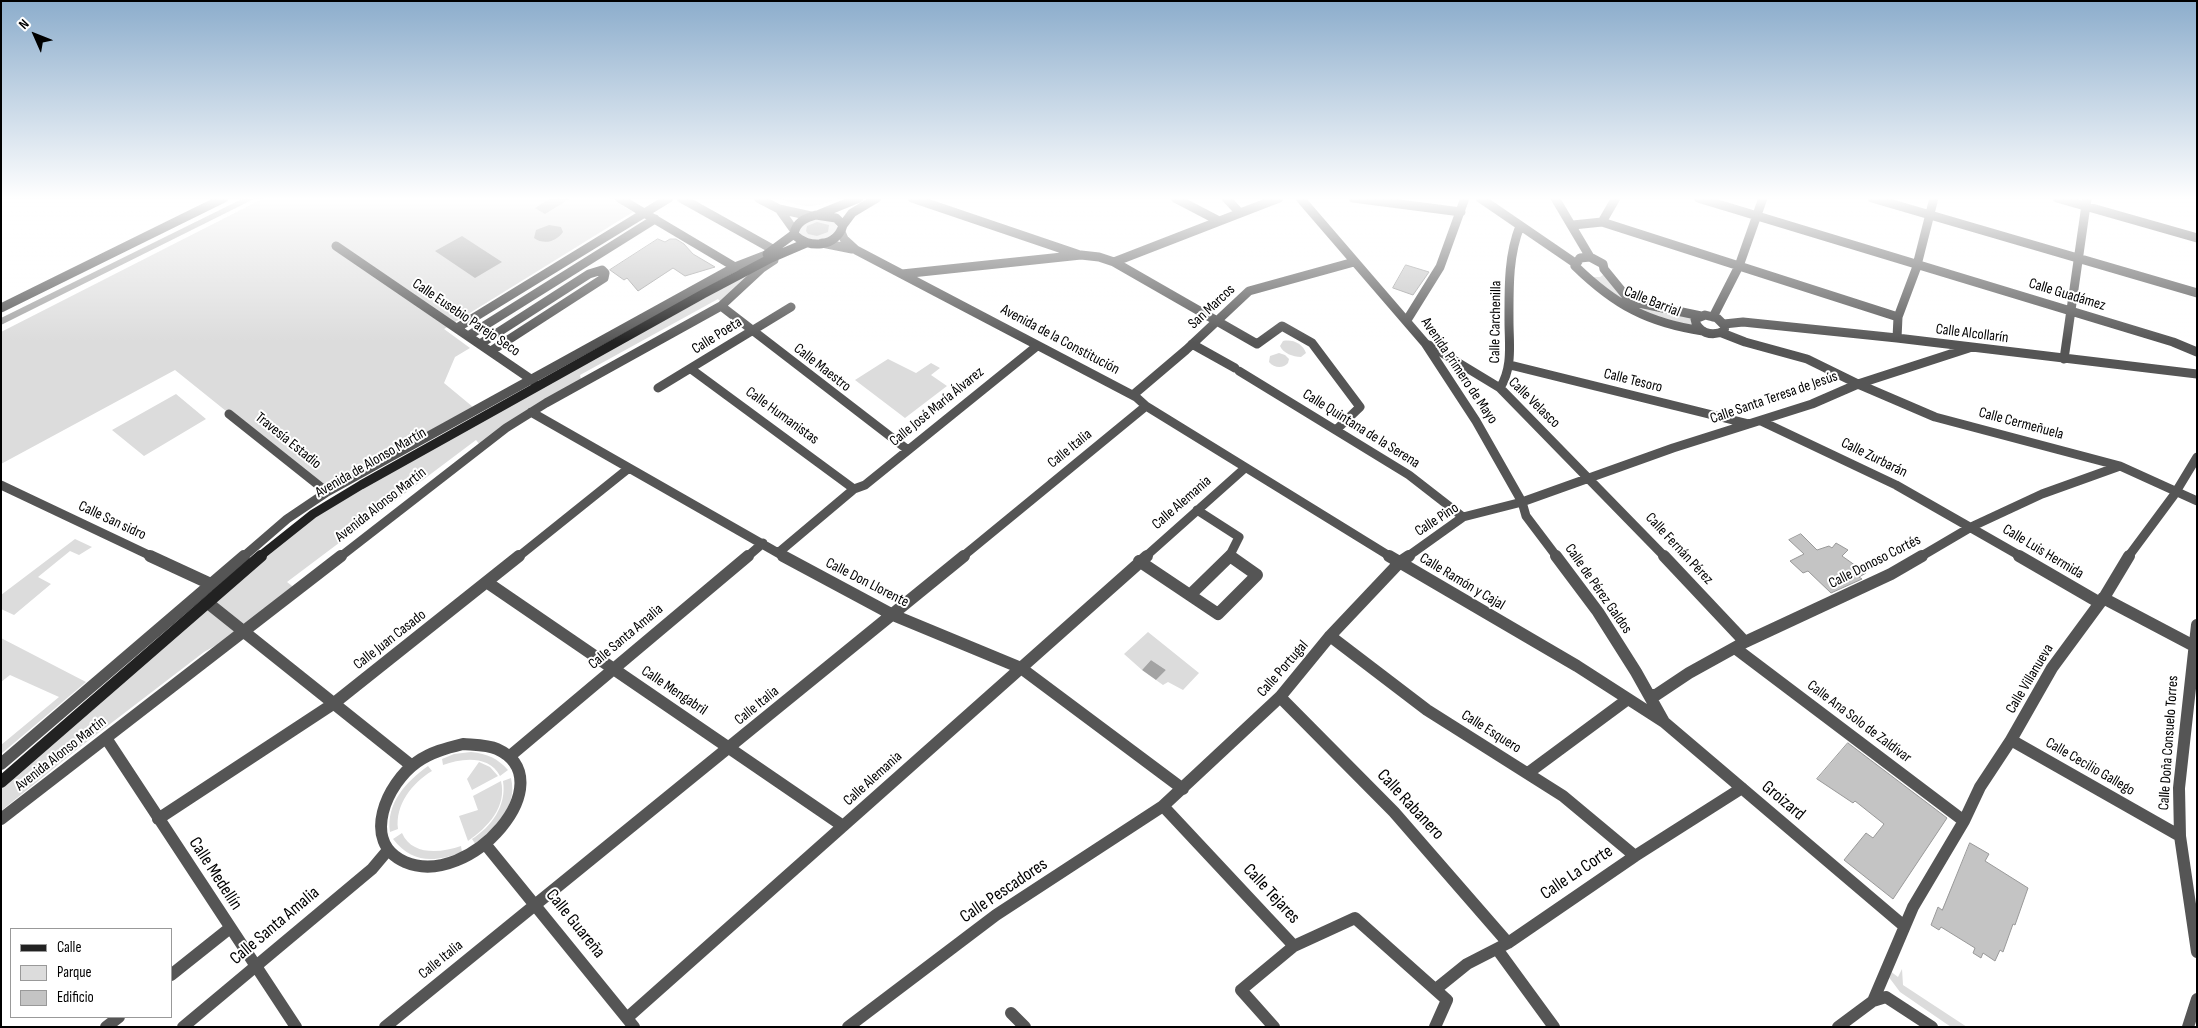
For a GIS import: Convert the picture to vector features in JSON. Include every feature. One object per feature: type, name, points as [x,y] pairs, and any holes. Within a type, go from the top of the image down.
[{"type":"main road","name":"Avenida de Alonso Martín","points":[[770,255],[779,246]]},
{"type":"main road","name":"Avenida de Alonso Martín","points":[[1,782],[275,543],[314,514],[535,382],[703,294],[770,255],[799,246]]},
{"type":"street","points":[[1,308],[127,246]]},
{"type":"street","name":"Calle Eusebio Parejo Seco","points":[[336,246],[535,382]]},
{"type":"street","points":[[457,328],[590,246]]},
{"type":"street","points":[[468,336],[612,246]]},
{"type":"street","points":[[700,246],[734,266]]},
{"type":"street","points":[[756,246],[770,255]]},
{"type":"street","name":"Avenida Alonso Martín","points":[[1,819],[506,428],[531,412],[721,306],[768,263],[800,246]]},
{"type":"street","name":"Avenida de la Constitución","points":[[836,246],[856,250]]},
{"type":"street","name":"Avenida de la Constitución","points":[[852,246],[1037,346],[1133,395],[1146,406],[1245,468]]},
{"type":"street","points":[[1054,246],[1081,255],[1099,257],[1114,262],[1257,344],[1282,326],[1312,343],[1360,407],[1336,430]]},
{"type":"street","points":[[1114,262],[1155,246]]},
{"type":"street","name":"Avenida Primero de Mayo","points":[[1340,246],[1426,343],[1476,420],[1522,502]]},
{"type":"street","points":[[1407,320],[1440,267],[1448,246]]},
{"type":"street","name":"Calle Carchenilla","points":[[1500,388],[1506,380],[1510,365],[1511,272],[1516,246]]},
{"type":"street","name":"Calle Barrial","points":[[1549,246],[1575,264],[1601,291],[1625,309],[1679,328],[1715,334],[1719,323]]},
{"type":"street","points":[[1586,246],[1594,259]]},
{"type":"street","points":[[1677,246],[1898,317]]},
{"type":"street","points":[[1719,323],[1746,246]]},
{"type":"street","name":"Calle Guadámez","points":[[1857,246],[2173,342],[2197,352]]},
{"type":"street","points":[[1897,338],[1898,317],[1921,246]]},
{"type":"street","points":[[2036,246],[2197,293]]},
{"type":"street","points":[[2064,359],[2080,246]]},
{"type":"street","name":"Avenida de Alonso Martín","points":[[1,764],[287,519],[327,492],[535,382],[734,266],[770,255]]},
{"type":"street","points":[[902,274],[1081,255]]},
{"type":"street","points":[[1575,264],[1580,258],[1594,259],[1603,264],[1604,269],[1630,300],[1642,305],[1683,310],[1701,316],[1719,323],[1745,342],[1808,359],[1858,384]]},
{"type":"street","name":"San Marcos","points":[[1133,395],[1249,292],[1354,262]]},
{"type":"street","points":[[1584,273],[1596,275],[1604,269]]},
{"type":"street","points":[[480,344],[590,274],[602,270],[605,273],[604,278],[491,351]]},
{"type":"street","points":[[920,284],[921,272]]},
{"type":"street","name":"Calle Maestro","points":[[721,306],[908,450]]},
{"type":"street","name":"Calle Poeta","points":[[658,388],[791,307]]},
{"type":"street","points":[[1399,311],[1412,310]]},
{"type":"street","points":[[1701,316],[1697,317],[1694,322],[1703,332]]},
{"type":"street","name":"Calle Alcollarín","points":[[1719,323],[1743,322],[1897,338],[2197,374]]},
{"type":"street","name":"Calle Velasco","points":[[1426,343],[1500,388],[1590,478]]},
{"type":"street","name":"Calle Quintana de la Serena","points":[[1192,344],[1409,475],[1463,517]]},
{"type":"street","name":"Calle José María Álvarez","points":[[778,553],[854,489],[865,485],[1037,346]]},
{"type":"street","name":"Calle Santa Teresa de Jesús","points":[[1522,502],[1673,448],[1812,404],[1858,384],[1969,348]]},
{"type":"street","name":"Calle Tesoro","points":[[1510,365],[1750,424]]},
{"type":"street","name":"Calle Humanistas","points":[[691,369],[854,489]]},
{"type":"street","name":"Calle Cermeñuela","points":[[1858,384],[1935,417],[2120,466],[2176,491]]},
{"type":"street","name":"Calle Italia","points":[[385,1027],[534,904],[730,748],[1146,406]]},
{"type":"street","name":"Calle Don Llorente","points":[[531,412],[778,553],[893,614],[1020,668],[1183,789]]},
{"type":"street","name":"Travesía Estadio","points":[[230,414],[327,492]]},
{"type":"street","name":"Calle Zurbarán","points":[[1761,421],[1872,472],[1972,527]]},
{"type":"street","name":"Calle Villanueva","points":[[1873,1001],[1904,926],[1964,821],[1980,787],[2011,740],[2052,668],[2102,601],[2128,557],[2176,491],[2197,457]]},
{"type":"street","name":"Calle Donoso Cortés","points":[[1649,695],[1656,695],[1689,673],[1740,645],[1891,574],[1972,527],[2042,494],[2120,466]]},
{"type":"street","name":"Calle Juan Casado","points":[[158,819],[333,704],[629,468]]},
{"type":"street","name":"Calle Alemania","points":[[630,1022],[843,826],[1245,468]]},
{"type":"street","name":"Calle Ramón y Cajal","points":[[1245,468],[1553,652],[1664,722]]},
{"type":"street","name":"Calle Fernán Pérez","points":[[1590,478],[1740,645]]},
{"type":"street","name":"Calle San sidro","points":[[1,485],[222,590]]},
{"type":"street","points":[[2176,491],[2197,501]]},
{"type":"street","name":"Calle Pino","points":[[1400,562],[1463,517],[1522,502]]},
{"type":"street","name":"Calle de Pérez Galdos","points":[[1522,502],[1526,516],[1598,612],[1649,695]]},
{"type":"street","points":[[1190,595],[1230,556],[1239,537],[1197,510]]},
{"type":"street","name":"Calle Luis Hermida","points":[[1972,527],[2102,601],[2196,635]]},
{"type":"street","name":"Calle Santa Amalia","points":[[510,756],[762,543]]},
{"type":"street","points":[[1139,561],[1218,614],[1257,575],[1230,556]]},
{"type":"street","name":"Calle Portugal","points":[[1183,789],[1280,697],[1330,636],[1400,562]]},
{"type":"street","name":"Calle Mengabril","points":[[488,582],[843,826]]},
{"type":"street","points":[[208,602],[412,766]]},
{"type":"street","name":"Calle Doña Consuelo Torres","points":[[2196,635],[2179,788],[2180,836],[2197,952]]},
{"type":"street","name":"Calle Esquero","points":[[1330,636],[1427,710],[1563,796],[1635,856]]},
{"type":"street","name":"Calle Ana Solo de Zaldívar","points":[[1740,645],[1964,821]]},
{"type":"street","name":"Groizard","points":[[1649,695],[1664,722],[1904,926]]},
{"type":"street","name":"Calle Rabanero","points":[[1280,697],[1394,812],[1501,933],[1502,946],[1554,1027]]},
{"type":"street","points":[[1528,773],[1628,699]]},
{"type":"street","name":"Calle Medellín","points":[[106,738],[296,1027]]},
{"type":"street","name":"Calle Cecilio Gallego","points":[[2011,740],[2180,836]]},
{"type":"street","points":[[463,744],[482,744],[497,748],[510,756],[518,768],[521,782],[519,798],[513,814],[486,845],[469,856],[450,863],[431,866],[414,865],[399,860],[388,850],[381,836],[380,828],[384,802],[394,786],[412,766],[444,749],[463,744]]},
{"type":"street","name":"Calle La Corte","points":[[1436,989],[1468,964],[1502,946],[1635,856],[1742,788]]},
{"type":"street","name":"Calle Pescadores","points":[[849,1027],[996,915],[1163,806],[1183,789]]},
{"type":"street","name":"Calle Tejares","points":[[1163,806],[1294,946],[1354,918],[1436,989]]},
{"type":"street","name":"Calle Guareña","points":[[486,845],[630,1022]]},
{"type":"street","name":"Calle Santa Amalia","points":[[183,1027],[372,869],[388,850]]},
{"type":"street","points":[[172,974],[230,928]]},
{"type":"street","points":[[1274,1027],[1241,990],[1294,946]]},
{"type":"street","points":[[1881,982],[1889,998],[1932,1027]]},
{"type":"street","points":[[1435,1027],[1447,1000],[1436,989]]},
{"type":"street","points":[[1838,1027],[1873,1001],[1886,997],[1889,998]]},
{"type":"street","points":[[2188,1027],[2197,999]]},
{"type":"street","points":[[1011,1012],[1025,1027]]},
{"type":"street","points":[[106,1027],[118,1018]]},
{"type":"green space","points":[[170,246],[578,246],[444,329],[470,348],[455,357],[444,383],[473,407],[323,489],[175,370],[1,464],[1,332]]},
{"type":"green space","points":[[754,271],[721,302],[718,299],[580,375],[581,380],[480,445],[476,440],[287,582],[296,589],[243,630],[204,652],[80,747],[1,811],[1,782],[313,514]]},
{"type":"green space","points":[[1606,273],[1625,298],[1697,315],[1693,326],[1640,312],[1591,277],[1600,277]]},
{"type":"green space","points":[[1283,341],[1297,343],[1303,347],[1306,353],[1301,357],[1283,351],[1280,346]]},
{"type":"green space","points":[[1279,353],[1289,359],[1288,363],[1281,367],[1273,366],[1269,362],[1270,356]]},
{"type":"green space","points":[[888,359],[916,373],[931,363],[940,368],[931,375],[947,386],[905,418],[855,380]]},
{"type":"green space","points":[[176,394],[206,419],[144,456],[112,430]]},
{"type":"green space","points":[[75,539],[92,547],[79,555],[70,551],[38,577],[51,584],[14,615],[1,609],[1,595]]},
{"type":"green space","points":[[1148,632],[1199,673],[1183,690],[1168,682],[1163,685],[1156,680],[1166,670],[1151,660],[1142,670],[1124,654]]},
{"type":"green space","points":[[1,638],[86,682],[1,754],[1,745],[59,697],[10,675],[1,682]]},
{"type":"green space","points":[[471,752],[492,757],[508,770],[500,776],[489,764],[474,760],[458,761],[443,765],[442,759],[454,754]]},
{"type":"green space","points":[[479,762],[490,767],[498,776],[472,790],[467,779]]},
{"type":"green space","points":[[428,766],[432,771],[418,782],[406,796],[399,812],[398,829],[390,832],[391,812],[399,794],[412,779]]},
{"type":"green space","points":[[511,778],[512,789],[508,807],[503,816],[476,845],[472,839],[496,815],[503,799],[503,781]]},
{"type":"green space","points":[[501,781],[501,799],[494,816],[489,823],[468,841],[459,816],[478,810],[473,796]]},
{"type":"green space","points":[[402,833],[413,846],[420,849],[436,851],[461,846],[462,852],[452,856],[433,859],[416,857],[400,847],[393,839]]},
{"type":"green space","points":[[1902,969],[1903,985],[1967,1027],[1951,1027],[1900,992],[1888,976],[1890,971],[1898,977]]},
{"type":"shaded area","points":[[444,246],[477,246],[502,262],[475,278],[435,251]]},
{"type":"shaded area","points":[[1151,660],[1166,670],[1156,680],[1142,670]]},
{"type":"building","points":[[647,246],[686,246],[693,254],[715,267],[685,276],[673,268],[638,291],[627,278],[624,280],[610,270]]},
{"type":"building","points":[[1406,265],[1429,272],[1413,295],[1393,288]]},
{"type":"building","points":[[1801,534],[1817,550],[1829,546],[1832,548],[1836,543],[1848,550],[1842,556],[1866,573],[1859,577],[1862,579],[1831,593],[1808,571],[1803,573],[1790,561],[1804,554],[1789,540]]},
{"type":"building","points":[[1848,743],[1947,818],[1893,899],[1844,860],[1866,833],[1873,838],[1884,824],[1855,801],[1853,803],[1817,779]]},
{"type":"building","points":[[1970,843],[1989,854],[1985,861],[2028,888],[2003,952],[2000,950],[1995,961],[1983,953],[1981,958],[1973,953],[1975,948],[1941,927],[1939,930],[1931,925],[1938,907],[1942,910]]},
{"type":"waterway","points":[[1,322],[155,246]]}]
